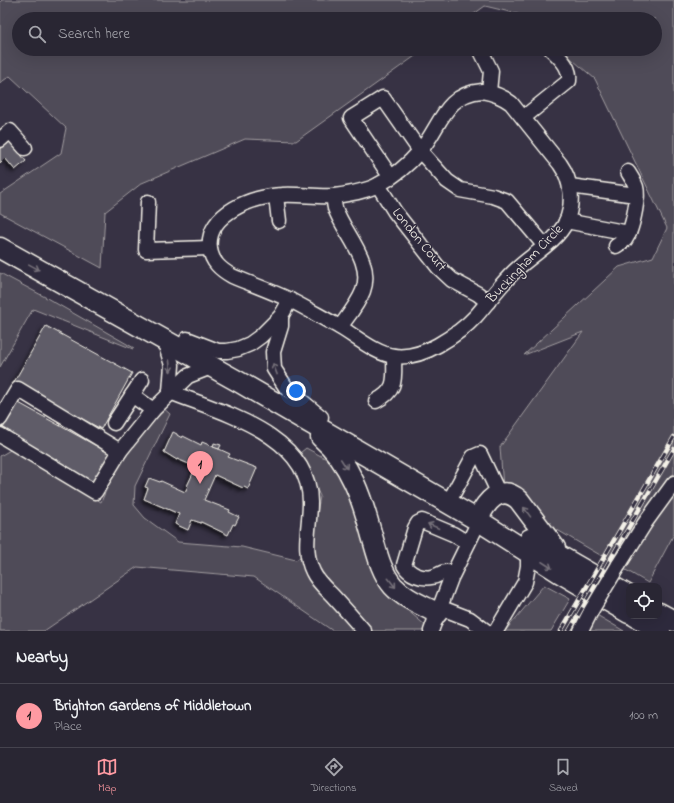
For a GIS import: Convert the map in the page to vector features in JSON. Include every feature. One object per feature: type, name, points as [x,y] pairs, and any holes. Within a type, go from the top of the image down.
[{"type":"highway","points":[[0,234],[187,339],[453,494],[528,552],[626,611]]},
{"type":"highway","points":[[0,248],[297,416],[481,516],[571,562],[626,594]]},
{"type":"highway","points":[[297,416],[326,441],[346,467],[363,503],[378,555],[389,580],[402,594],[436,617]]},
{"type":"highway","points":[[481,516],[487,501],[493,497],[500,494],[514,496],[519,500],[555,548],[571,562]]},
{"type":"highway","points":[[662,615],[674,622]]},
{"type":"highway","points":[[640,619],[660,631]]},
{"type":"street","points":[[484,56],[491,71],[489,92]]},
{"type":"street","points":[[523,118],[569,81],[570,74],[558,56]]},
{"type":"street","name":"Buckingham Circle","points":[[472,92],[489,92],[502,97],[511,103],[523,118],[560,164],[566,174],[570,186],[571,203],[566,221],[554,237],[517,268],[466,325],[441,344],[426,352],[418,355],[394,356],[374,348],[340,327],[290,300],[223,271],[212,257],[210,239],[212,231],[222,217],[244,204],[259,198],[276,196],[333,196],[353,193],[378,185],[409,162],[420,151],[446,110],[458,98],[472,92]]},
{"type":"street","points":[[390,176],[352,118],[383,98],[420,151],[452,186],[469,193],[493,196],[507,201],[544,245]]},
{"type":"street","points":[[0,140],[10,130],[25,148]]},
{"type":"street","points":[[616,246],[625,240],[631,228],[636,188],[628,172]]},
{"type":"street","name":"London Court","points":[[378,185],[396,212],[438,267],[452,280],[478,294],[488,302]]},
{"type":"street","points":[[570,186],[636,195]]},
{"type":"street","points":[[276,196],[279,221]]},
{"type":"street","points":[[333,196],[335,208],[359,256],[365,275],[365,284],[362,294],[340,327]]},
{"type":"street","points":[[148,202],[146,250],[210,248]]},
{"type":"street","points":[[566,221],[629,233]]},
{"type":"street","points":[[187,339],[218,351],[238,349],[250,344],[261,336],[282,316],[290,300]]},
{"type":"street","points":[[282,316],[281,326],[273,352],[274,369],[281,382],[287,389],[321,417]]},
{"type":"street","points":[[164,340],[172,365],[170,392]]},
{"type":"street","points":[[376,401],[389,391],[394,382],[394,356]]},
{"type":"street","points":[[0,435],[95,492],[120,451],[153,410],[188,376],[211,367]]},
{"type":"street","points":[[114,423],[142,380]]},
{"type":"street","points":[[0,419],[18,389],[120,451]]},
{"type":"street","points":[[170,392],[250,424],[281,444],[295,458],[301,467],[309,490],[310,503],[307,540],[312,572],[364,631]]},
{"type":"street","points":[[132,395],[153,410]]},
{"type":"street","points":[[453,494],[473,457],[480,454],[496,490],[500,494]]},
{"type":"street","points":[[581,631],[591,611],[618,566],[674,483]]},
{"type":"street","points":[[481,516],[453,573],[436,617],[470,619],[486,631]]},
{"type":"street","points":[[453,573],[445,572],[432,577],[420,577],[406,569],[404,565],[415,528],[418,523],[422,521],[453,534],[468,543]]},
{"type":"street","points":[[496,631],[525,582],[528,566],[528,552]]},
{"type":"shaded area","points":[[2,0],[674,0],[674,534],[648,583],[511,503],[503,488],[500,447],[583,332],[524,355],[619,267],[653,257],[667,228],[595,79],[568,56],[662,56],[662,12],[510,12],[485,6],[477,12],[12,12],[12,56],[415,56],[296,141],[245,139],[142,183],[105,212],[102,268],[0,213],[0,194],[61,153],[66,128],[10,76],[0,83],[0,2]]},
{"type":"shaded area","points":[[0,273],[134,348],[133,349],[33,309],[0,367]]},
{"type":"shaded area","points":[[162,407],[170,414],[135,486],[134,505],[145,518],[178,542],[242,547],[296,560],[311,549],[320,496],[300,453],[306,448],[336,464],[399,603],[432,631],[333,631],[254,577],[137,567],[44,631],[0,631],[0,456],[12,449],[101,502],[118,463]]},
{"type":"shaded area","points":[[544,585],[570,599],[551,631],[505,631]]},
{"type":"shaded area","points":[[595,614],[624,631],[586,631]]},
{"type":"building","points":[[7,138],[26,161],[15,170],[5,158],[0,163],[0,144]]},
{"type":"building","points":[[46,326],[132,373],[101,429],[14,382]]},
{"type":"building","points":[[17,402],[111,454],[94,484],[1,432]]},
{"type":"building","points":[[173,432],[182,438],[183,436],[201,445],[202,442],[219,449],[230,454],[228,457],[257,468],[248,489],[215,475],[204,500],[230,510],[229,512],[239,517],[235,525],[233,524],[228,535],[201,522],[192,520],[188,530],[175,524],[179,514],[144,499],[148,488],[145,487],[149,478],[160,482],[161,481],[185,492],[188,486],[196,467],[177,460],[164,452]]},
{"type":"building","points":[[214,443],[221,445],[219,449],[213,447]]},
{"type":"railway","points":[[561,631],[674,437]]},
{"type":"railway","points":[[569,631],[674,449]]},
{"type":"place","name":"Brighton Gardens of Middletown","points":[[200,484]]}]
